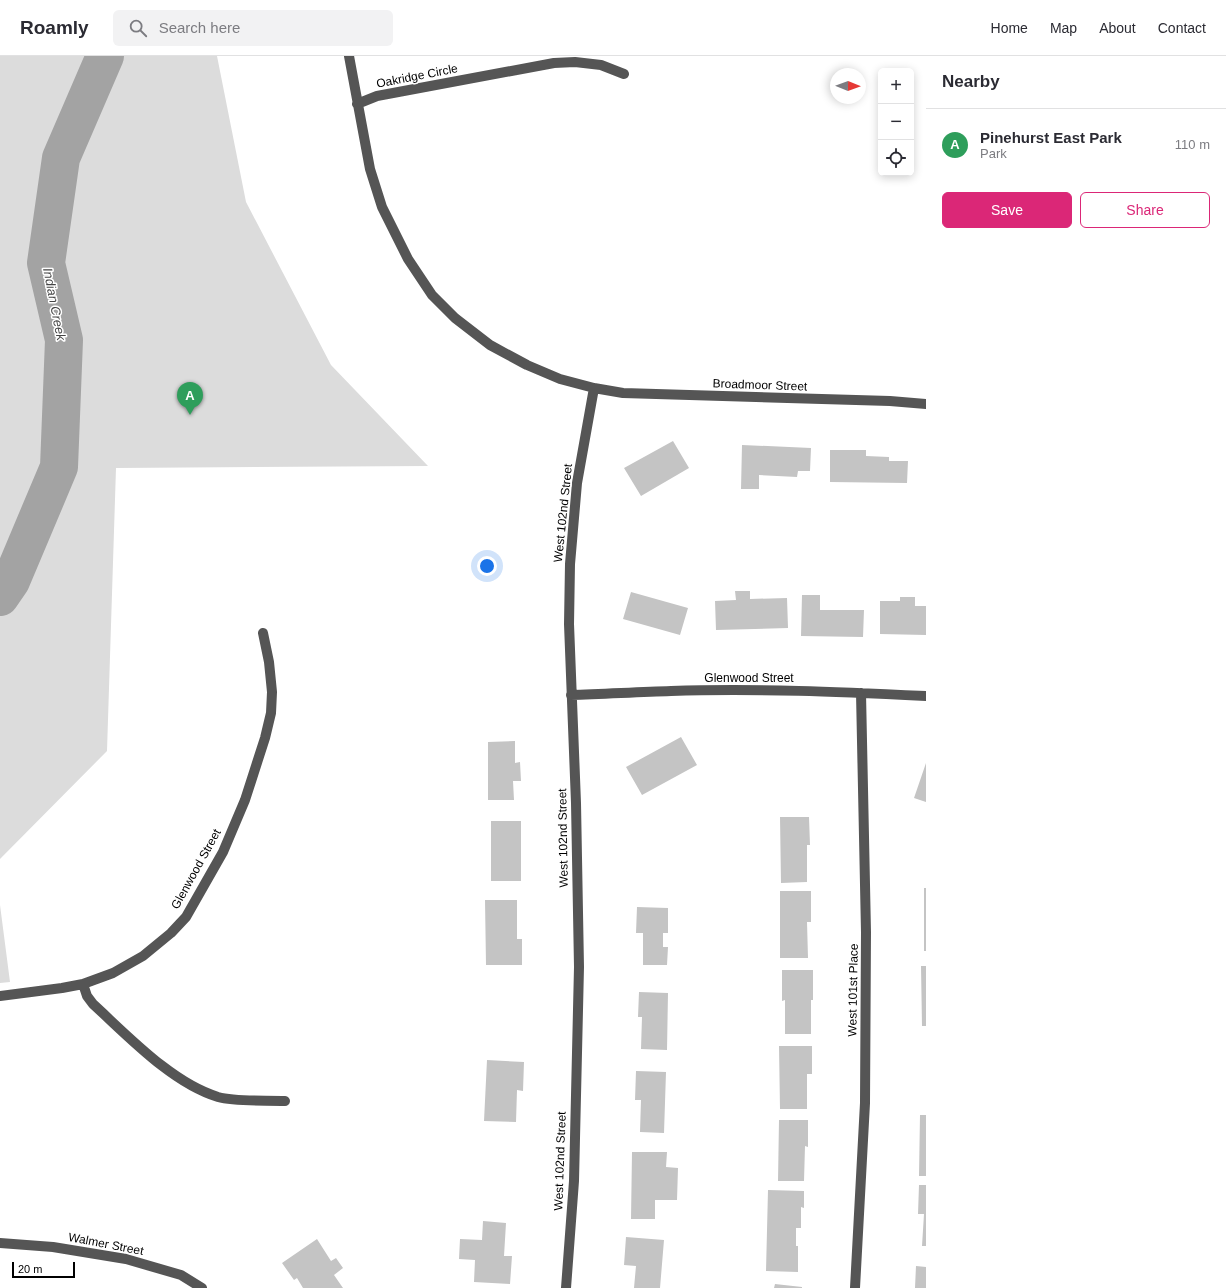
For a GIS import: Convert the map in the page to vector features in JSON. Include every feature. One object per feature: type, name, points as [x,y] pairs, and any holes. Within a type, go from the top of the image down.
[{"type":"street","name":"Broadmoor Street","points":[[349,56],[370,169],[382,207],[408,259],[432,294],[455,318],[490,345],[527,365],[560,379],[594,388],[623,393],[926,404]]},
{"type":"street","name":"Oakridge Circle","points":[[357,104],[377,96],[554,63],[575,62],[601,65],[624,74]]},
{"type":"street","name":"West 102nd Street","points":[[566,1288],[574,1181],[579,967],[576,803],[569,624],[570,564],[577,483],[594,388]]},
{"type":"street","name":"Glenwood Street","points":[[0,996],[83,984],[113,973],[143,956],[171,933],[186,917],[223,852],[245,800],[265,738],[271,712],[272,692],[270,670],[263,633]]},
{"type":"street","name":"Glenwood Street","points":[[571,695],[680,690],[749,690],[926,696]]},
{"type":"street","name":"West 101st Place","points":[[855,1288],[865,1095],[866,932],[861,693]]},
{"type":"street","points":[[83,984],[87,996],[93,1004],[163,1066],[184,1081],[218,1097],[230,1099],[285,1101]]},
{"type":"street","name":"Walmer Street","points":[[0,1243],[53,1247],[126,1259],[181,1275],[202,1288]]},
{"type":"shaded area","points":[[0,56],[217,56],[246,202],[331,365],[428,466],[116,468],[107,751],[0,859]]},
{"type":"shaded area","points":[[0,905],[10,982],[0,983]]},
{"type":"building","points":[[673,441],[689,468],[641,496],[624,468]]},
{"type":"building","points":[[742,445],[811,448],[810,471],[798,471],[797,477],[759,475],[759,489],[741,489]]},
{"type":"building","points":[[830,450],[866,450],[866,456],[889,457],[889,461],[908,461],[907,483],[830,482]]},
{"type":"building","points":[[735,591],[750,591],[750,599],[787,598],[788,628],[716,630],[715,601],[736,600]]},
{"type":"building","points":[[631,592],[688,608],[680,635],[623,619]]},
{"type":"building","points":[[802,595],[820,595],[820,610],[864,610],[863,637],[801,636]]},
{"type":"building","points":[[900,597],[915,597],[915,606],[926,606],[926,635],[880,634],[880,601],[900,601]]},
{"type":"building","points":[[681,737],[697,765],[642,795],[626,767]]},
{"type":"building","points":[[515,741],[515,763],[520,762],[521,781],[513,781],[514,800],[488,800],[488,742]]},
{"type":"building","points":[[926,763],[926,802],[914,798]]},
{"type":"building","points":[[780,817],[809,817],[810,845],[807,845],[807,882],[781,883]]},
{"type":"building","points":[[491,821],[521,821],[521,881],[491,881]]},
{"type":"building","points":[[924,888],[926,888],[926,951],[924,951]]},
{"type":"building","points":[[780,891],[811,891],[811,922],[807,922],[808,958],[780,958]]},
{"type":"building","points":[[485,900],[517,900],[517,939],[522,939],[522,965],[486,965]]},
{"type":"building","points":[[637,907],[668,908],[668,933],[663,933],[663,947],[668,947],[667,965],[643,965],[643,933],[636,933]]},
{"type":"building","points":[[921,966],[926,966],[926,1026],[922,1026]]},
{"type":"building","points":[[782,970],[813,970],[811,1034],[785,1034],[785,1000],[782,1001]]},
{"type":"building","points":[[639,992],[668,993],[667,1050],[641,1049],[642,1017],[638,1017]]},
{"type":"building","points":[[779,1046],[812,1046],[812,1074],[807,1074],[807,1109],[780,1109]]},
{"type":"building","points":[[487,1060],[524,1062],[523,1091],[517,1090],[516,1122],[484,1121]]},
{"type":"building","points":[[636,1071],[666,1072],[664,1133],[640,1132],[641,1100],[635,1100]]},
{"type":"building","points":[[920,1115],[926,1115],[926,1176],[919,1176]]},
{"type":"building","points":[[779,1120],[808,1120],[808,1147],[805,1146],[804,1181],[778,1181]]},
{"type":"building","points":[[632,1152],[667,1152],[666,1167],[678,1168],[677,1200],[655,1200],[655,1219],[631,1219]]},
{"type":"building","points":[[919,1185],[926,1185],[926,1246],[922,1246],[924,1214],[918,1214]]},
{"type":"building","points":[[768,1190],[804,1191],[804,1208],[801,1207],[801,1228],[796,1228],[798,1272],[766,1271]]},
{"type":"building","points":[[483,1221],[506,1223],[504,1256],[512,1256],[510,1284],[474,1282],[475,1260],[459,1259],[460,1239],[482,1240]]},
{"type":"building","points":[[626,1237],[664,1240],[660,1288],[634,1288],[636,1266],[624,1265]]},
{"type":"building","points":[[317,1239],[331,1261],[336,1258],[343,1268],[334,1275],[343,1288],[303,1288],[297,1278],[294,1280],[282,1263]]},
{"type":"building","points":[[916,1266],[926,1267],[926,1288],[915,1288]]},
{"type":"building","points":[[775,1284],[802,1287],[802,1288],[774,1288]]},
{"type":"waterway","name":"Indian Creek","points":[[0,597],[11,581],[59,467],[64,340],[46,263],[61,158],[105,56]]},
{"type":"place","name":"Pinehurst East Park","points":[[190,415]]}]
